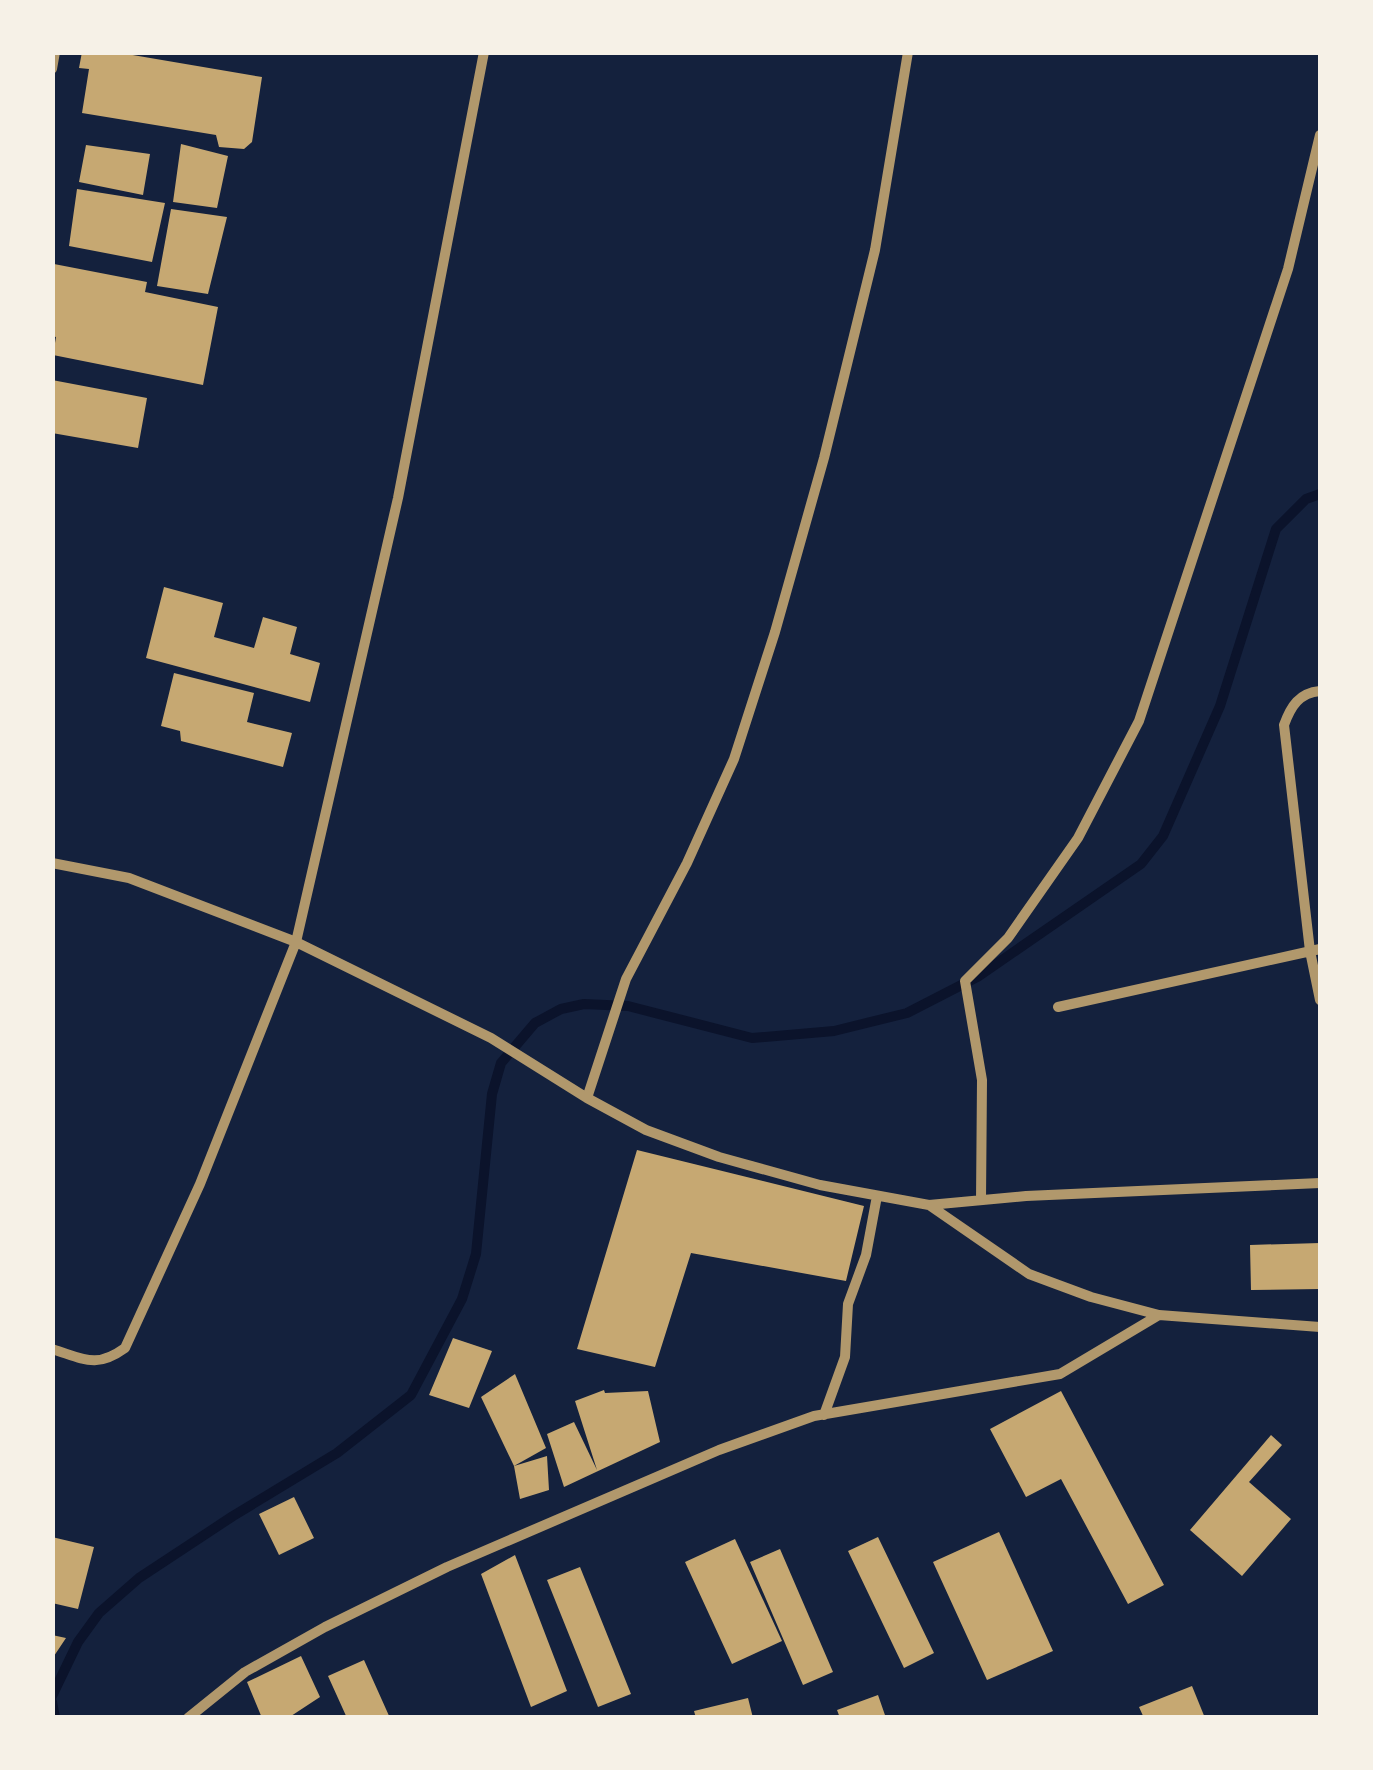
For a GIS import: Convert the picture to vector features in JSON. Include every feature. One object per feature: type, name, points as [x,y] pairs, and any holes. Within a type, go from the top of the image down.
[{"type":"street","points":[[52,69],[55,52]]},
{"type":"street","points":[[52,1349],[94,1362],[111,1358],[126,1348],[200,1184],[296,942],[402,480],[484,52]]},
{"type":"street","points":[[587,1098],[626,980],[687,863],[734,758],[775,632],[824,458],[875,250],[908,52]]},
{"type":"street","points":[[981,1200],[982,1080],[965,981],[1008,938],[1078,838],[1140,721],[1288,269],[1320,135]]},
{"type":"street","points":[[1320,690],[1296,700],[1284,725],[1320,1000]]},
{"type":"street","points":[[52,863],[129,878],[296,942],[491,1038],[646,1130],[719,1157],[820,1185],[929,1205],[1320,1183]]},
{"type":"street","points":[[1058,1007],[1315,950]]},
{"type":"street","points":[[824,1414],[845,1357],[848,1304],[866,1256],[876,1196]]},
{"type":"street","points":[[929,1205],[1030,1274],[1091,1297],[1159,1315],[1320,1327]]},
{"type":"street","points":[[188,1718],[245,1672],[326,1628],[448,1567],[719,1450],[824,1414],[1060,1374],[1159,1315]]},
{"type":"building","points":[[82,52],[115,52],[262,77],[252,142],[244,149],[219,147],[216,135],[82,113],[89,69],[79,68]]},
{"type":"building","points":[[181,144],[228,156],[217,208],[173,202]]},
{"type":"building","points":[[86,145],[150,154],[143,195],[79,182]]},
{"type":"building","points":[[77,189],[165,203],[152,262],[69,246]]},
{"type":"building","points":[[171,209],[227,217],[208,294],[157,286]]},
{"type":"building","points":[[54,264],[147,282],[145,292],[218,307],[203,385],[53,355]]},
{"type":"building","points":[[52,380],[147,398],[138,448],[52,433]]},
{"type":"building","points":[[164,587],[223,603],[214,637],[254,648],[263,617],[297,627],[290,654],[320,663],[310,702],[146,658]]},
{"type":"building","points":[[174,673],[254,693],[247,722],[292,733],[283,767],[181,741],[180,731],[161,726]]},
{"type":"building","points":[[637,1150],[864,1206],[846,1281],[691,1253],[655,1367],[577,1349]]},
{"type":"building","points":[[1320,1243],[1320,1289],[1251,1290],[1250,1245]]},
{"type":"building","points":[[453,1338],[492,1351],[469,1408],[429,1395]]},
{"type":"building","points":[[515,1374],[546,1448],[514,1466],[481,1397]]},
{"type":"building","points":[[604,1390],[648,1391],[660,1442],[564,1487],[547,1434],[574,1422],[597,1470],[575,1401]]},
{"type":"building","points":[[1061,1391],[1164,1585],[1128,1604],[1061,1479],[1026,1497],[990,1429]]},
{"type":"building","points":[[1271,1435],[1282,1445],[1249,1482],[1291,1519],[1242,1576],[1190,1530]]},
{"type":"building","points":[[547,1456],[549,1490],[520,1499],[514,1466]]},
{"type":"building","points":[[294,1497],[314,1538],[279,1555],[259,1514]]},
{"type":"building","points":[[999,1532],[1053,1651],[987,1680],[933,1562]]},
{"type":"building","points":[[52,1537],[94,1547],[78,1609],[52,1603]]},
{"type":"building","points":[[878,1537],[934,1653],[904,1668],[848,1551]]},
{"type":"building","points":[[735,1539],[782,1641],[732,1664],[685,1562]]},
{"type":"building","points":[[780,1549],[833,1672],[803,1685],[750,1562]]},
{"type":"building","points":[[515,1555],[567,1691],[531,1707],[481,1574]]},
{"type":"building","points":[[580,1567],[631,1694],[598,1707],[547,1580]]},
{"type":"building","points":[[52,1635],[66,1638],[52,1659]]},
{"type":"building","points":[[301,1656],[320,1697],[288,1718],[262,1718],[247,1682]]},
{"type":"building","points":[[364,1660],[390,1718],[347,1718],[328,1676]]},
{"type":"building","points":[[1192,1686],[1205,1718],[1144,1718],[1139,1707]]},
{"type":"building","points":[[878,1695],[886,1718],[840,1718],[837,1710]]},
{"type":"building","points":[[748,1698],[753,1718],[696,1718],[694,1711]]},
{"type":"waterway","points":[[52,1696],[78,1642],[99,1613],[139,1578],[337,1453],[411,1395],[462,1299],[476,1254],[492,1094],[501,1063],[535,1023],[561,1009],[584,1004],[628,1006],[752,1038],[834,1031],[907,1013],[979,976],[1141,864],[1163,836],[1220,706],[1276,529],[1306,499],[1320,494]]},
{"type":"waterway","points":[[52,1702],[55,1718]]}]
